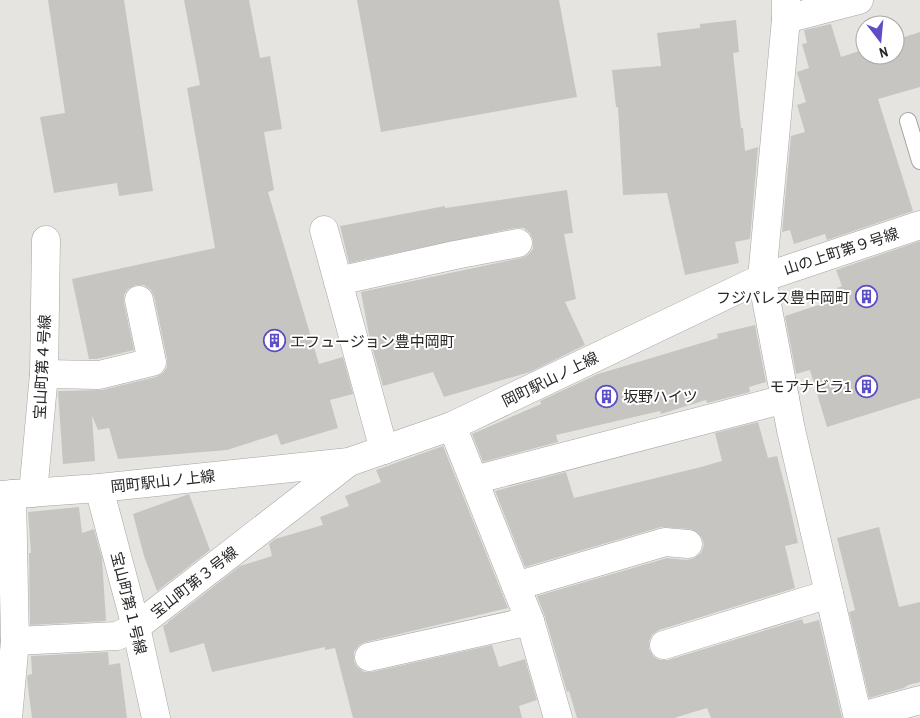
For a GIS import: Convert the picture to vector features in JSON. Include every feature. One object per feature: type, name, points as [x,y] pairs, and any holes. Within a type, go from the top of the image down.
[{"type":"street","points":[[858,0],[786,9],[762,278],[785,400],[858,717],[920,700]]},
{"type":"street","name":"山の上町第９号線","points":[[762,278],[920,225]]},
{"type":"street","points":[[324,230],[384,450]]},
{"type":"street","name":"宝山町第４号線","points":[[8,718],[15,641],[15,494],[44,374],[46,240]]},
{"type":"street","points":[[338,281],[455,255],[518,244]]},
{"type":"street","name":"岡町駅山ノ上線","points":[[15,494],[99,488],[349,462],[452,426],[762,278]]},
{"type":"street","points":[[44,374],[99,375],[152,362],[139,300]]},
{"type":"street","points":[[474,480],[785,400]]},
{"type":"street","points":[[452,426],[530,622],[558,718]]},
{"type":"street","name":"宝山町第３号線","points":[[15,641],[117,636],[136,627],[349,462]]},
{"type":"street","name":"宝山町第１号線","points":[[99,488],[136,627],[156,718]]},
{"type":"street","points":[[516,586],[665,542],[688,544]]},
{"type":"street","points":[[664,645],[830,594]]},
{"type":"street","points":[[369,657],[530,622]]},
{"type":"lane","points":[[908,121],[920,161]]},
{"type":"building","points":[[48,0],[124,0],[153,191],[119,196],[117,183],[54,193],[40,117],[65,113]]},
{"type":"building","points":[[184,0],[249,0],[260,58],[270,56],[282,129],[264,132],[274,190],[268,192],[319,364],[343,357],[353,394],[330,400],[338,428],[281,445],[277,434],[227,450],[118,459],[109,428],[98,430],[92,416],[95,461],[63,464],[58,391],[102,390],[156,377],[163,373],[167,367],[154,296],[151,290],[144,285],[136,285],[128,289],[124,295],[134,350],[97,359],[89,359],[72,279],[215,248],[187,88],[200,85]]},
{"type":"building","points":[[357,0],[559,0],[577,97],[381,132]]},
{"type":"building","points":[[736,20],[739,52],[733,53],[745,151],[758,147],[750,239],[735,242],[739,263],[685,275],[667,193],[623,195],[618,107],[616,107],[612,70],[661,66],[657,33],[700,28],[700,24]]},
{"type":"building","points":[[831,24],[841,57],[855,52],[855,65],[905,65],[905,37],[920,32],[920,87],[878,99],[913,211],[827,240],[825,234],[794,244],[790,230],[782,232],[791,136],[805,132],[797,105],[806,102],[797,72],[809,68],[802,44],[807,43],[804,30]]},
{"type":"building","points":[[567,190],[573,233],[564,234],[576,299],[565,302],[585,345],[530,372],[444,397],[433,372],[383,386],[370,340],[361,292],[521,258],[528,255],[533,249],[533,240],[530,233],[524,228],[515,228],[349,263],[340,226],[445,206],[445,208]]},
{"type":"building","points":[[920,241],[920,398],[827,427],[810,370],[796,374],[785,316],[840,298],[837,288],[842,286],[836,270]]},
{"type":"building","points":[[755,325],[766,382],[749,387],[750,392],[707,403],[706,400],[661,414],[660,411],[556,435],[558,442],[483,462],[472,434],[541,404],[540,401],[598,374],[718,338],[717,334]]},
{"type":"building","points":[[758,422],[768,458],[777,456],[788,498],[798,543],[785,546],[795,588],[659,630],[652,635],[649,641],[649,649],[654,657],[660,660],[668,660],[802,619],[804,624],[819,620],[842,718],[711,718],[707,708],[674,718],[577,718],[537,596],[667,558],[687,560],[694,558],[701,553],[704,545],[702,538],[697,532],[690,529],[661,527],[525,567],[495,491],[566,472],[574,498],[701,467],[722,461],[715,433]]},
{"type":"building","points":[[443,446],[508,608],[366,642],[359,645],[354,652],[354,661],[357,667],[364,672],[372,672],[492,645],[499,667],[525,659],[537,700],[519,706],[522,718],[353,718],[335,648],[325,650],[325,647],[212,672],[204,643],[170,653],[163,626],[240,566],[272,556],[269,544],[275,539],[323,525],[320,517],[349,506],[345,496],[381,482],[376,470]]},
{"type":"building","points":[[189,494],[210,550],[157,591],[144,556],[133,514]]},
{"type":"building","points":[[79,507],[82,533],[94,529],[102,558],[106,621],[30,625],[29,553],[31,553],[28,512]]},
{"type":"building","points":[[879,527],[899,607],[920,602],[920,682],[869,698],[849,612],[855,610],[837,538]]},
{"type":"building","points":[[108,652],[109,665],[120,663],[127,718],[32,718],[27,679],[28,675],[32,674],[31,656]]},
{"type":"place","name":"フジパレス豊中岡町","points":[[866,297]]},
{"type":"place","name":"エフュージョン豊中岡町","points":[[274,341]]},
{"type":"place","name":"モアナビラ1","points":[[867,386]]},
{"type":"place","name":"坂野ハイツ","points":[[607,396]]}]
